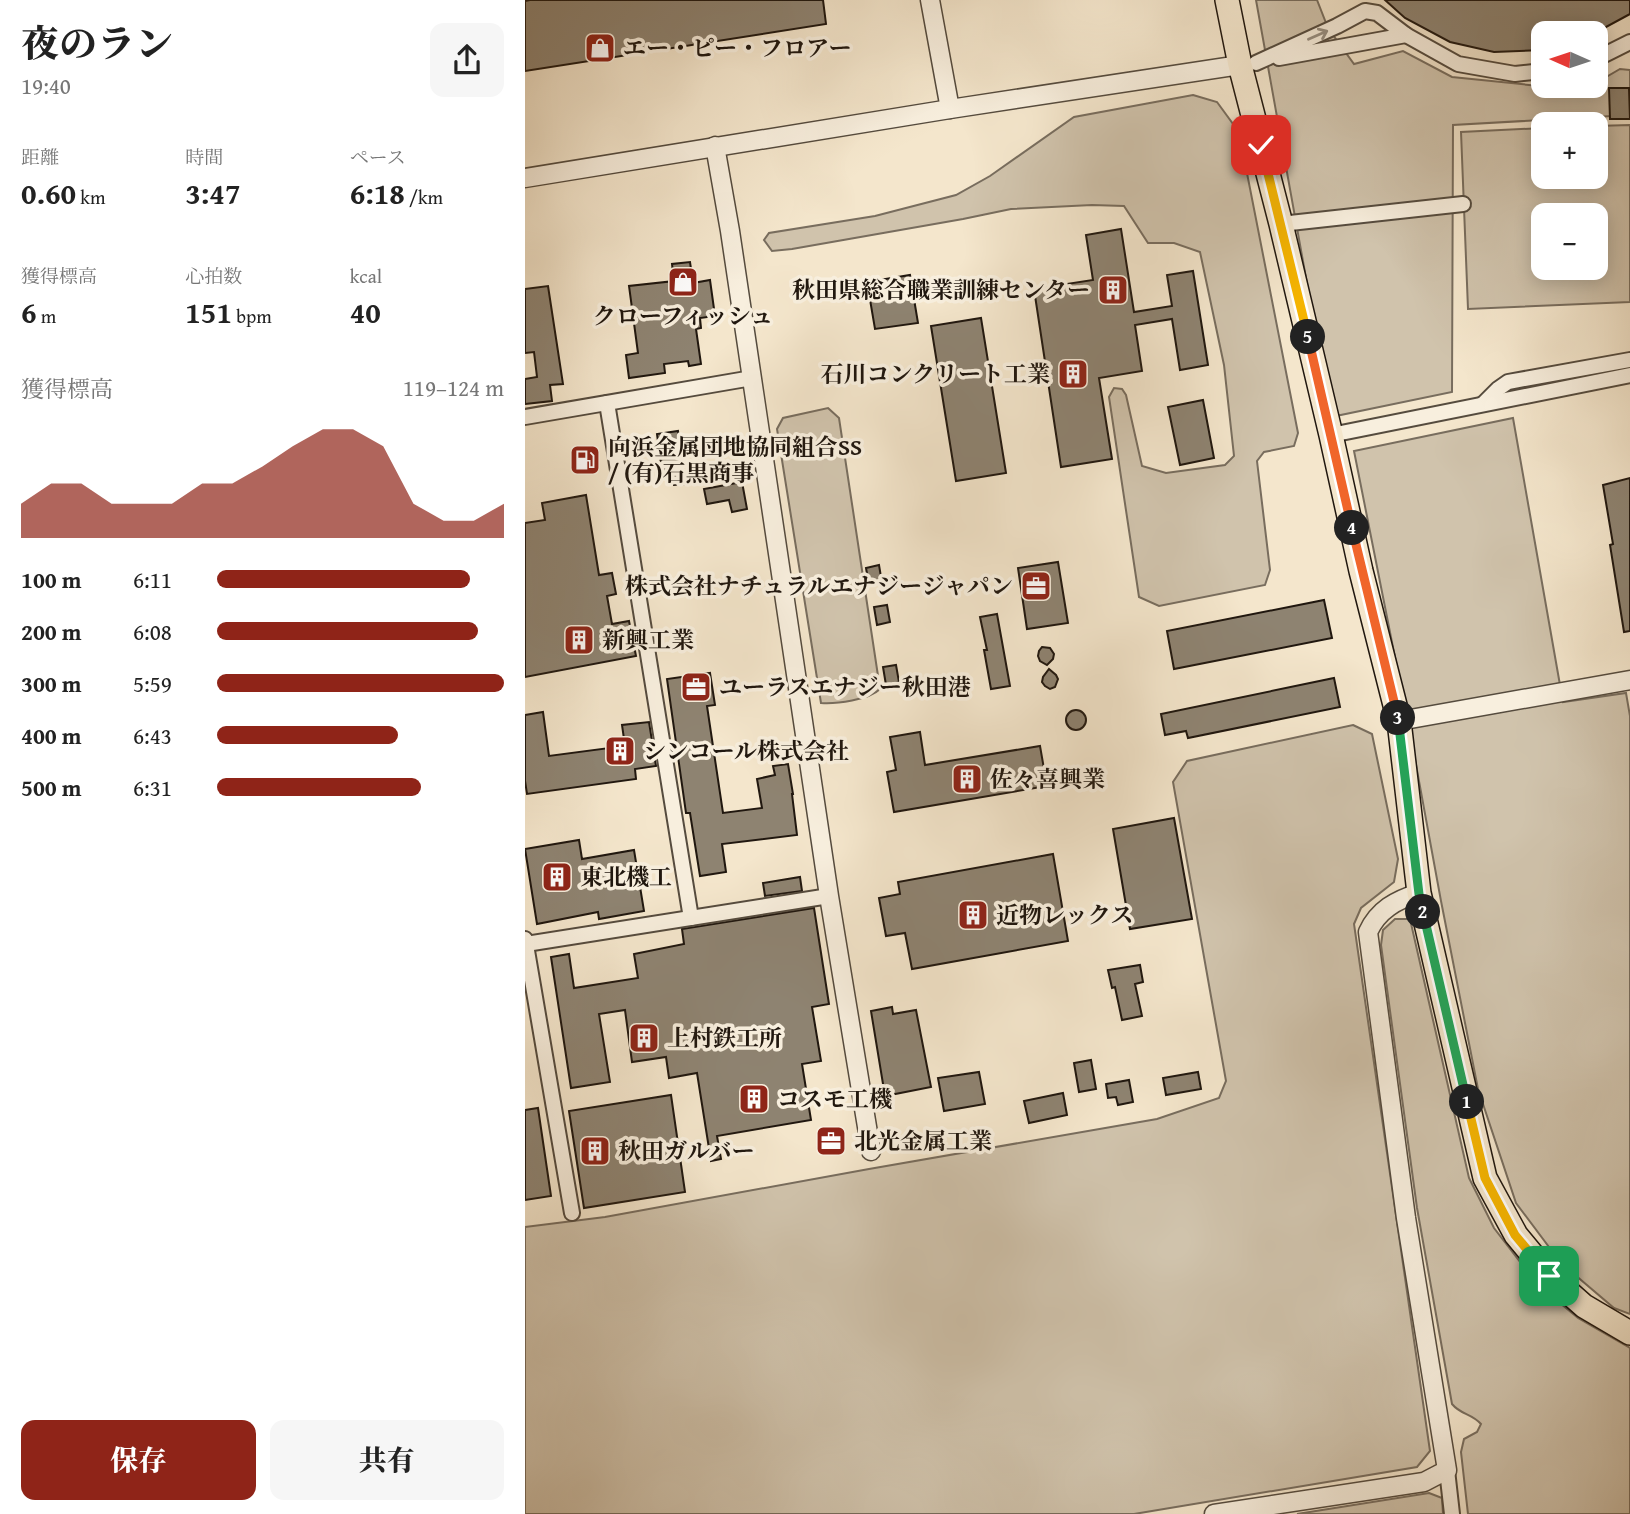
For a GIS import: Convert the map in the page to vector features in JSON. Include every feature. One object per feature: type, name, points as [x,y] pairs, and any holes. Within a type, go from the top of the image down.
[{"type":"main road","points":[[1227,0],[1248,64],[1281,224],[1399,721],[1419,894],[1485,1178],[1515,1235],[1549,1276],[1584,1306],[1630,1333]]},
{"type":"main road","points":[[1243,0],[1248,64]]},
{"type":"street","points":[[930,0],[950,109]]},
{"type":"street","points":[[1248,64],[1337,26],[1365,10],[1377,13],[1406,35],[1458,64],[1515,74],[1531,72]]},
{"type":"street","points":[[525,178],[1248,64],[1406,35]]},
{"type":"street","points":[[1608,54],[1628,45]]},
{"type":"street","points":[[715,146],[829,896],[871,1151]]},
{"type":"street","points":[[1281,224],[1464,204]]},
{"type":"street","points":[[1482,405],[1508,382],[1630,360]]},
{"type":"street","points":[[1331,435],[1630,375]]},
{"type":"street","points":[[525,417],[752,378]]},
{"type":"street","points":[[607,403],[691,918]]},
{"type":"street","points":[[1399,721],[1630,680]]},
{"type":"street","points":[[1419,894],[1398,900],[1373,920],[1368,932],[1406,1219],[1452,1514]]},
{"type":"street","points":[[526,944],[829,896]]},
{"type":"street","points":[[525,939],[572,1213]]},
{"type":"street","points":[[1214,1514],[1424,1482],[1447,1470]]},
{"type":"shaded area","points":[[1256,0],[1317,0],[1328,28],[1354,64],[1403,51],[1452,77],[1531,85],[1531,98],[1608,98],[1608,76],[1620,69],[1630,70],[1630,115],[1608,116],[1608,112],[1531,112],[1531,121],[1453,125],[1452,392],[1331,417]]},
{"type":"shaded area","points":[[1193,95],[1217,102],[1233,124],[1245,163],[1298,433],[1294,446],[1264,452],[1257,461],[1270,570],[1265,585],[1159,606],[1139,597],[1109,397],[1114,388],[1122,389],[1126,395],[1142,466],[1166,473],[1225,465],[1234,456],[1224,365],[1200,252],[1174,243],[1148,243],[1124,206],[1092,205],[1011,209],[792,249],[772,251],[764,240],[769,233],[875,216],[956,195],[990,176],[1074,117]]},
{"type":"shaded area","points":[[1630,125],[1630,302],[1468,309],[1461,132],[1531,129],[1531,189],[1608,189],[1608,126]]},
{"type":"shaded area","points":[[828,408],[839,418],[880,689],[860,699],[821,703],[777,429],[783,418]]},
{"type":"shaded area","points":[[1513,418],[1563,702],[1626,693],[1630,716],[1630,1314],[1614,1308],[1561,1263],[1516,1203],[1478,1089],[1354,451]]},
{"type":"shaded area","points":[[1353,725],[1372,734],[1398,859],[1394,882],[1361,908],[1354,924],[1430,1451],[1417,1467],[1134,1514],[525,1514],[525,1227],[605,1217],[1157,1119],[1219,1098],[1226,1081],[1173,782],[1187,761]]},
{"type":"shaded area","points":[[1395,919],[1410,919],[1469,1178],[1494,1228],[1537,1284],[1578,1318],[1630,1348],[1630,1514],[1468,1514],[1461,1452],[1464,1439],[1477,1432],[1481,1424],[1452,1404],[1417,1208],[1381,945],[1383,930]]},
{"type":"shaded area","points":[[1429,1493],[1442,1498],[1443,1514],[1297,1514]]},
{"type":"building","name":"エー・ピー・フロアー","points":[[823,0],[826,24],[525,71],[525,1]]},
{"type":"building","points":[[1385,0],[1630,0],[1630,14],[1608,26],[1608,21],[1531,21],[1531,50],[1494,52],[1450,42],[1405,18]]},
{"type":"building","points":[[1609,88],[1629,88],[1630,119],[1610,119]]},
{"type":"building","points":[[1121,229],[1134,312],[1172,306],[1167,275],[1193,271],[1208,365],[1180,370],[1172,319],[1135,325],[1142,371],[1099,378],[1112,459],[1061,467],[1034,289],[1093,280],[1086,235]]},
{"type":"building","points":[[690,262],[693,283],[710,280],[715,316],[700,318],[701,328],[696,329],[701,364],[689,366],[688,361],[664,364],[665,373],[629,378],[626,355],[638,353],[629,286],[674,281],[672,264]]},
{"type":"building","points":[[910,275],[918,323],[875,329],[867,282]]},
{"type":"building","points":[[548,286],[563,384],[550,385],[552,401],[525,404],[525,379],[537,377],[534,352],[525,353],[525,289]]},
{"type":"building","points":[[981,318],[1006,473],[956,481],[931,326]]},
{"type":"building","points":[[1203,400],[1214,458],[1180,465],[1168,407]]},
{"type":"building","points":[[678,431],[685,484],[674,485],[672,470],[662,471],[657,434]]},
{"type":"building","points":[[1630,478],[1630,631],[1624,632],[1603,485]]},
{"type":"building","points":[[742,482],[747,509],[732,512],[729,500],[707,504],[704,489]]},
{"type":"building","name":"新興工業","points":[[586,495],[599,575],[612,573],[616,594],[607,596],[612,624],[629,621],[636,656],[525,677],[525,523],[545,520],[542,503]]},
{"type":"building","points":[[1058,562],[1068,623],[1027,629],[1018,568]]},
{"type":"building","points":[[879,565],[882,583],[869,585],[866,568]]},
{"type":"building","points":[[1324,600],[1332,638],[1174,669],[1167,631]]},
{"type":"building","points":[[887,605],[890,622],[877,625],[874,607]]},
{"type":"building","points":[[997,614],[1010,686],[991,689],[980,617]]},
{"type":"building","points":[[1042,647],[1050,648],[1054,654],[1047,665],[1040,661],[1038,656]]},
{"type":"building","points":[[896,665],[899,682],[886,685],[883,667]]},
{"type":"building","points":[[1049,669],[1058,679],[1055,687],[1050,689],[1042,682]]},
{"type":"building","points":[[710,673],[715,705],[707,706],[723,813],[762,808],[757,779],[775,775],[773,766],[788,764],[797,835],[722,844],[726,872],[700,876],[690,813],[686,813],[667,679]]},
{"type":"building","points":[[1334,678],[1340,707],[1188,738],[1186,731],[1165,735],[1161,714]]},
{"type":"building","points":[[1072,710],[1080,710],[1086,720],[1080,730],[1072,730],[1066,724],[1066,716]]},
{"type":"building","name":"シンコール株式会社","points":[[543,712],[549,756],[625,746],[622,725],[649,722],[656,766],[635,769],[636,779],[527,794],[525,715]]},
{"type":"building","name":"佐々喜興業","points":[[920,732],[925,765],[1040,746],[1047,786],[894,812],[887,772],[896,770],[890,737]]},
{"type":"building","points":[[1174,818],[1192,919],[1130,929],[1113,829]]},
{"type":"building","points":[[579,840],[582,859],[634,850],[644,911],[599,919],[598,912],[537,924],[525,849]]},
{"type":"building","name":"近物レックス","points":[[1053,854],[1068,941],[912,969],[905,933],[886,936],[879,898],[900,894],[898,882]]},
{"type":"building","points":[[800,877],[802,891],[765,896],[763,883]]},
{"type":"building","points":[[814,908],[829,1004],[812,1007],[821,1061],[802,1064],[811,1120],[717,1136],[721,1159],[711,1161],[697,1073],[669,1078],[666,1057],[632,1062],[625,1010],[599,1014],[610,1082],[571,1088],[551,957],[569,954],[574,988],[638,978],[634,954],[684,944],[682,929]]},
{"type":"building","points":[[1140,965],[1143,982],[1135,984],[1142,1016],[1122,1020],[1115,987],[1112,988],[1108,970]]},
{"type":"building","points":[[892,1007],[893,1014],[916,1010],[931,1087],[885,1096],[871,1011]]},
{"type":"building","points":[[1091,1060],[1096,1089],[1079,1092],[1074,1063]]},
{"type":"building","points":[[979,1072],[985,1104],[944,1111],[938,1078]]},
{"type":"building","points":[[1198,1072],[1201,1089],[1166,1095],[1163,1078]]},
{"type":"building","points":[[1129,1080],[1133,1102],[1118,1105],[1116,1097],[1108,1098],[1106,1084]]},
{"type":"building","points":[[1063,1093],[1067,1115],[1029,1123],[1024,1101]]},
{"type":"building","name":"秋田ガルバー","points":[[671,1095],[685,1192],[584,1208],[569,1111]]},
{"type":"building","points":[[538,1108],[551,1196],[525,1200],[525,1110]]},
{"type":"place","name":"エー・ピー・フロアー","points":[[600,48]]},
{"type":"place","name":"クローフィッシュ","points":[[683,282]]},
{"type":"place","name":"秋田県総合職業訓練センター","points":[[1113,290]]},
{"type":"place","name":"石川コンクリート工業","points":[[1073,374]]},
{"type":"place","name":"向浜金属団地協同組合SS / (有)石黒商事","points":[[585,460]]},
{"type":"place","name":"株式会社ナチュラルエナジージャパン","points":[[1036,586]]},
{"type":"place","name":"新興工業","points":[[579,640]]},
{"type":"place","name":"ユーラスエナジー秋田港","points":[[696,687]]},
{"type":"place","name":"シンコール株式会社","points":[[620,751]]},
{"type":"place","name":"佐々喜興業","points":[[967,779]]},
{"type":"place","name":"東北機工","points":[[557,877]]},
{"type":"place","name":"近物レックス","points":[[973,915]]},
{"type":"place","name":"上村鉄工所","points":[[644,1038]]},
{"type":"place","name":"コスモ工機","points":[[754,1099]]},
{"type":"place","name":"北光金属工業","points":[[831,1141]]},
{"type":"place","name":"秋田ガルバー","points":[[595,1151]]},
{"type":"route","points":[[1261,145],[1399,721],[1419,894],[1485,1178],[1515,1235],[1549,1276]]}]
